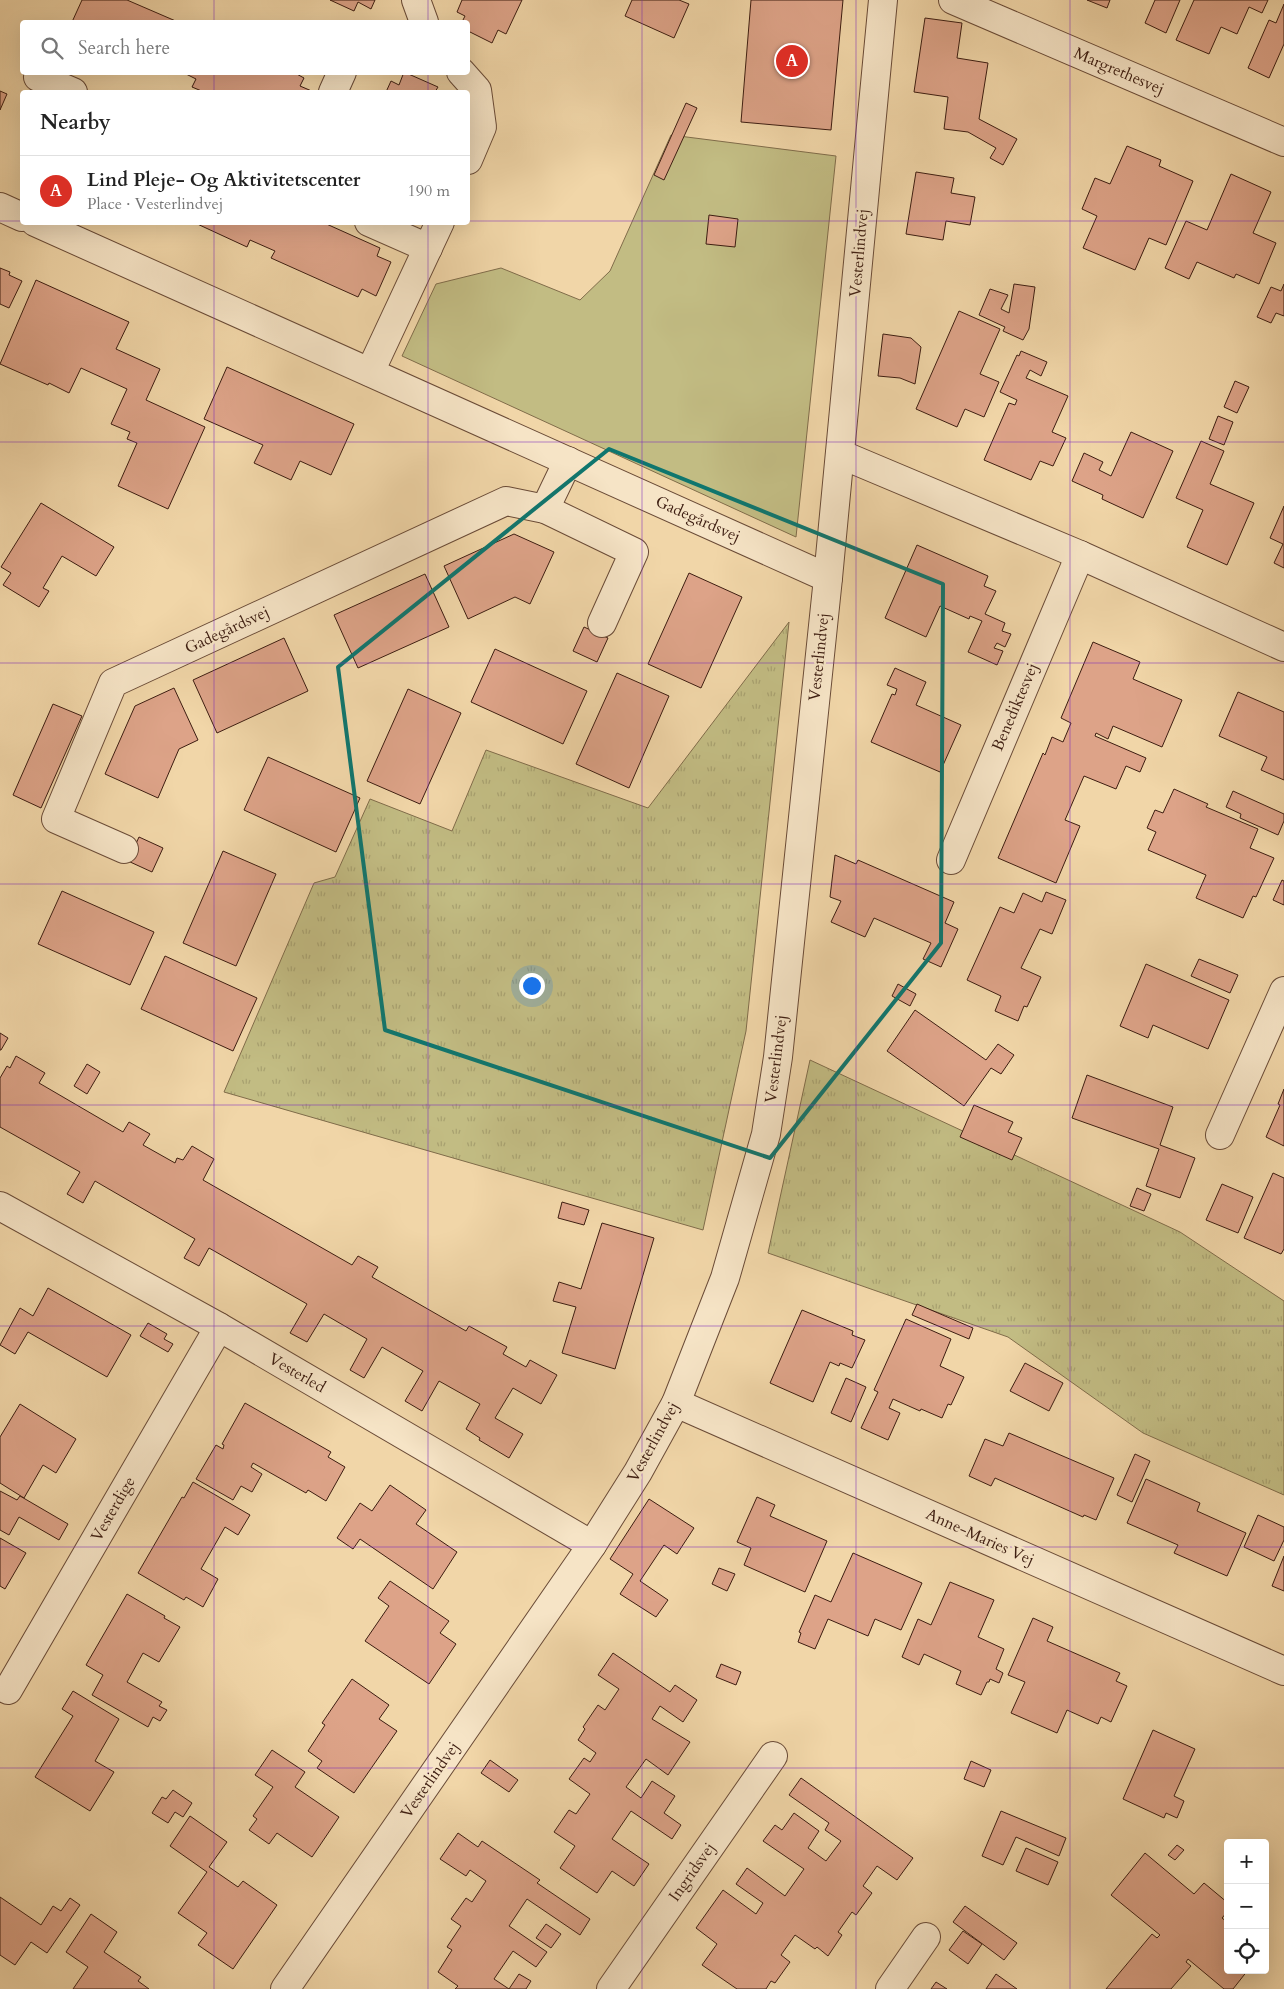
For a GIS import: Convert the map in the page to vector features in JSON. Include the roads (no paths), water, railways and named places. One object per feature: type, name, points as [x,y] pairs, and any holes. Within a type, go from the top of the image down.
[{"type":"street","points":[[416,0],[423,20]]},
{"type":"street","name":"Vesterlindvej","points":[[285,1989],[592,1546],[638,1472],[676,1403],[726,1278],[766,1134],[778,1057],[828,578],[883,0]]},
{"type":"street","name":"Margrethesvej","points":[[953,0],[1284,142]]},
{"type":"street","points":[[333,90],[340,75]]},
{"type":"street","points":[[464,75],[477,90],[482,127],[470,155]]},
{"type":"street","points":[[38,77],[68,90]]},
{"type":"street","points":[[0,207],[20,216]]},
{"type":"street","name":"Gadegårdsvej","points":[[42,225],[828,578]]},
{"type":"street","points":[[376,225],[428,248]]},
{"type":"street","points":[[370,372],[439,225]]},
{"type":"street","points":[[840,454],[1080,555],[1284,647]]},
{"type":"street","points":[[545,509],[568,461]]},
{"type":"street","name":"Gadegårdsvej","points":[[124,849],[56,819],[113,683],[506,501],[545,509],[634,552],[602,623]]},
{"type":"street","name":"Benediktesvej","points":[[951,860],[1080,555]]},
{"type":"street","points":[[1220,1135],[1284,991]]},
{"type":"street","name":"Vesterled","points":[[0,1206],[219,1328],[592,1546]]},
{"type":"street","name":"Vesterdige","points":[[8,1690],[219,1328]]},
{"type":"street","name":"Anne-Maries Vej","points":[[676,1403],[1284,1671]]},
{"type":"street","name":"Ingridsvej","points":[[611,1989],[773,1756]]},
{"type":"street","points":[[890,1989],[926,1937]]},
{"type":"place","name":"Lind Pleje- Og Aktivitetscenter","points":[[792,61]]}]
